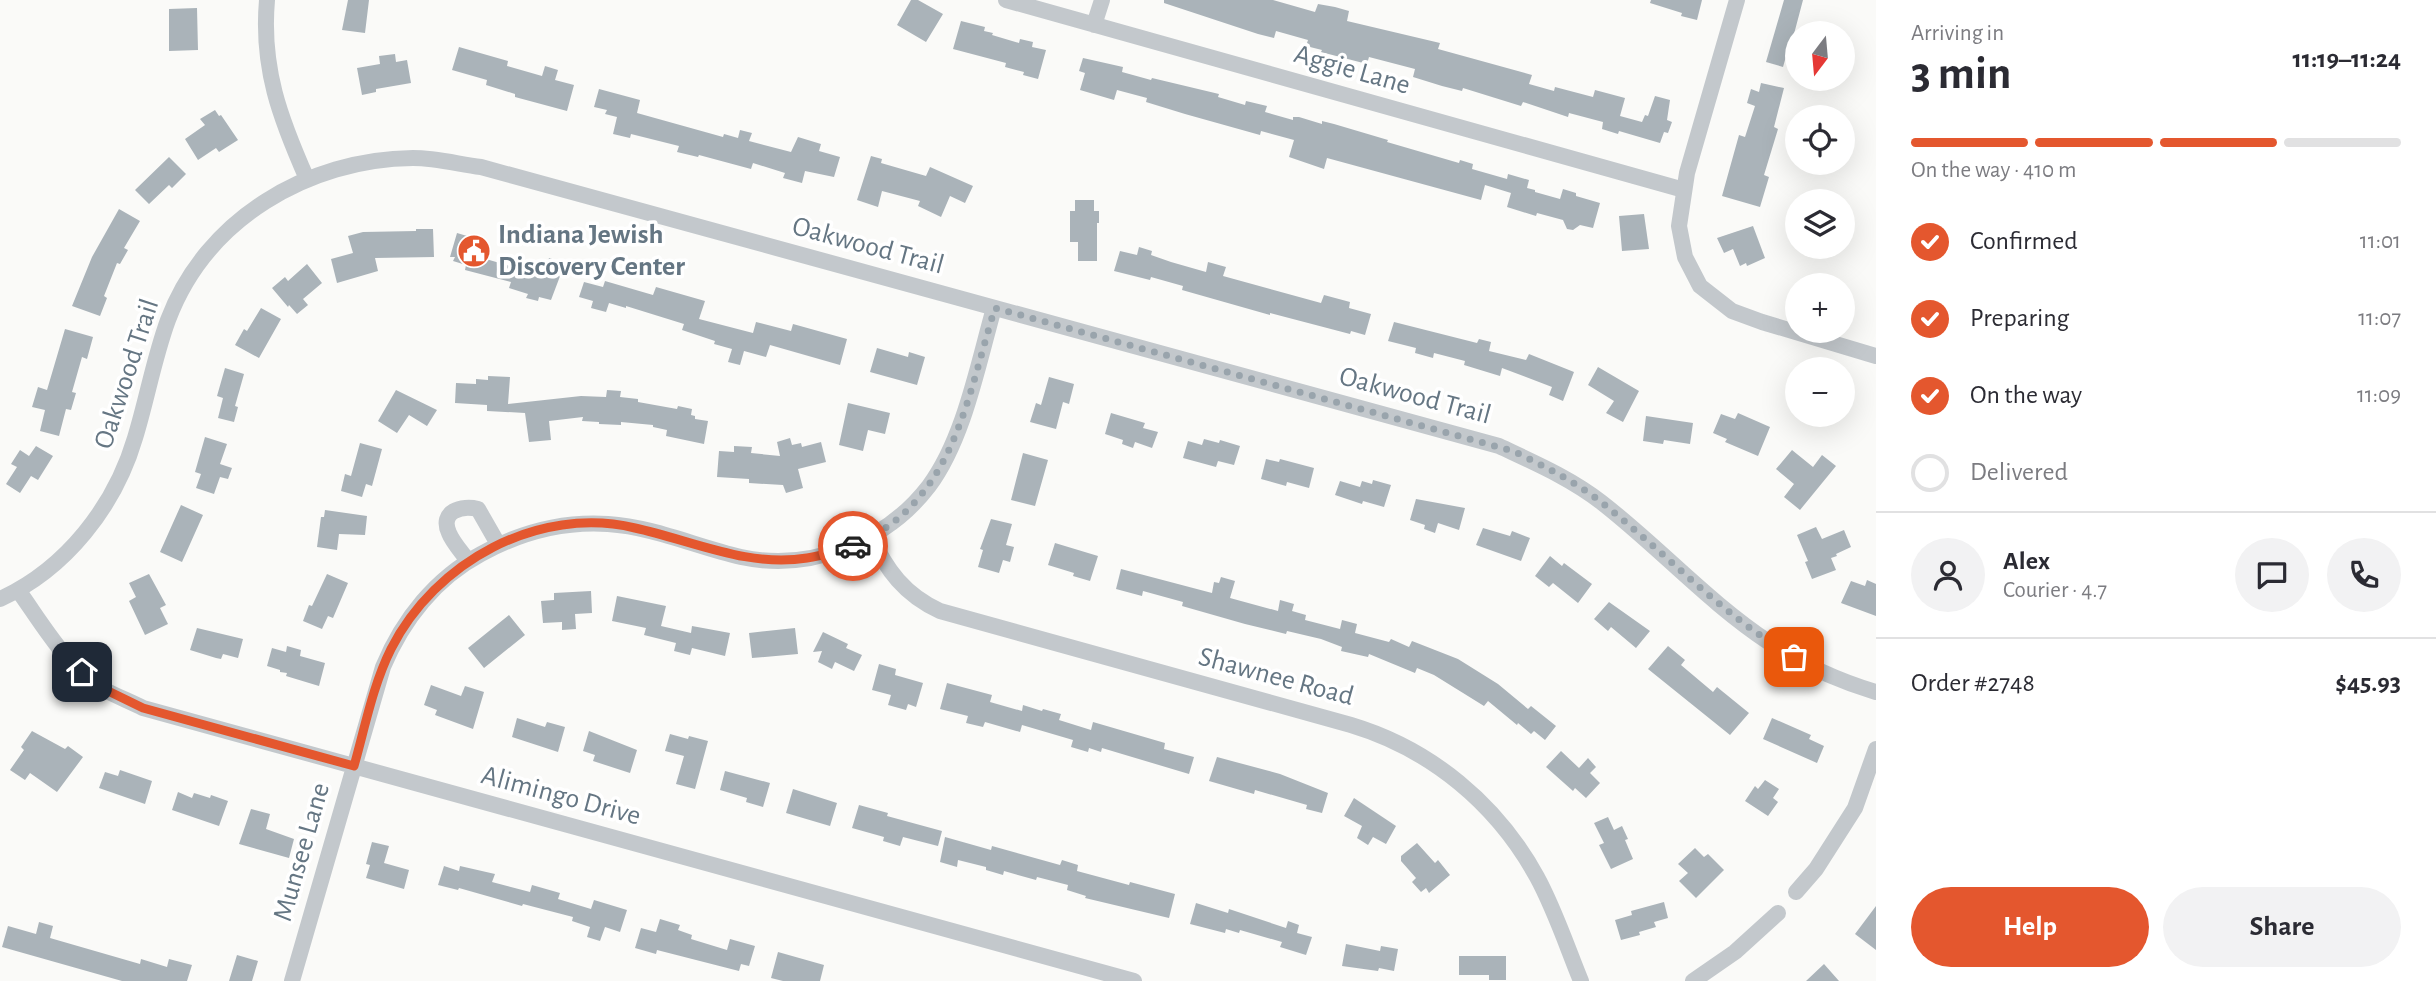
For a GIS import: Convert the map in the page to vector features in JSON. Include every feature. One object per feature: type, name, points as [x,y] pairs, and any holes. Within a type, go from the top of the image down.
[{"type":"street","points":[[267,0],[265,38],[270,80],[279,114],[307,179]]},
{"type":"street","name":"Aggie Lane","points":[[1006,0],[1684,190]]},
{"type":"street","points":[[1094,25],[1102,0]]},
{"type":"street","points":[[1737,0],[1687,173],[1679,226],[1685,257],[1700,285],[1732,311],[1876,356]]},
{"type":"street","name":"Oakwood Trail","points":[[0,599],[18,590],[52,565],[78,541],[114,489],[135,438],[169,317],[199,263],[221,236],[270,198],[307,179],[354,164],[418,158],[453,162],[1513,451],[1566,477],[1601,502],[1770,643],[1813,667],[1876,692]]},
{"type":"street","name":"Munsee Lane","points":[[292,981],[379,680],[398,636],[426,596],[468,561],[498,544],[558,526],[606,524],[647,530],[741,557],[769,560],[804,559],[832,553],[871,536],[889,525],[916,501],[945,461],[957,434],[995,308]]},
{"type":"street","points":[[468,561],[448,531],[450,512],[468,506],[478,509],[498,544]]},
{"type":"street","name":"Shawnee Road","points":[[871,536],[879,556],[891,574],[916,598],[940,611],[1365,729],[1403,745],[1433,762],[1481,801],[1517,843],[1545,892],[1581,981]]},
{"type":"street","name":"Alimingo Drive","points":[[18,590],[67,657],[93,681],[117,696],[156,712],[1134,981]]},
{"type":"street","points":[[1796,892],[1816,869],[1855,808],[1876,749]]},
{"type":"street","points":[[1693,981],[1735,952],[1778,913]]},
{"type":"building","points":[[348,0],[369,0],[365,33],[342,30]]},
{"type":"building","points":[[911,0],[918,0],[943,14],[926,42],[897,25]]},
{"type":"building","points":[[1164,0],[1273,0],[1315,12],[1318,4],[1335,7],[1349,11],[1347,21],[1440,43],[1438,49],[1532,75],[1529,84],[1554,91],[1555,87],[1593,97],[1595,90],[1625,98],[1620,116],[1642,122],[1645,115],[1648,116],[1655,96],[1670,100],[1667,120],[1672,122],[1660,143],[1619,131],[1618,134],[1602,129],[1603,122],[1569,113],[1568,117],[1523,102],[1521,106],[1463,88],[1462,91],[1442,86],[1413,77],[1415,69],[1369,57],[1367,64],[1321,52],[1322,50],[1306,46],[1308,40],[1276,31],[1274,38],[1258,34],[1164,3]]},
{"type":"building","points":[[1651,0],[1702,0],[1697,20],[1650,3]]},
{"type":"building","points":[[1784,0],[1803,0],[1797,21],[1785,21],[1783,67],[1766,62]]},
{"type":"building","points":[[197,8],[198,50],[169,51],[169,9]]},
{"type":"building","points":[[961,21],[985,27],[984,31],[993,33],[992,35],[1019,43],[1020,39],[1033,42],[1032,47],[1046,50],[1038,79],[1005,67],[1006,63],[953,49]]},
{"type":"building","points":[[459,47],[508,61],[507,66],[542,76],[545,66],[558,70],[555,80],[574,85],[567,111],[515,97],[515,94],[486,85],[487,80],[452,70]]},
{"type":"building","points":[[395,54],[396,62],[407,60],[411,83],[376,89],[376,92],[362,95],[357,68],[380,64],[379,56]]},
{"type":"building","points":[[1083,58],[1123,67],[1122,72],[1151,80],[1152,78],[1219,94],[1218,97],[1245,105],[1246,101],[1267,106],[1265,112],[1293,120],[1293,117],[1299,117],[1322,124],[1322,121],[1334,124],[1459,163],[1460,160],[1473,164],[1472,169],[1507,179],[1508,174],[1529,180],[1527,188],[1560,199],[1563,189],[1576,193],[1576,196],[1600,203],[1593,228],[1580,225],[1573,230],[1567,229],[1563,220],[1537,213],[1536,216],[1507,207],[1511,193],[1485,185],[1481,200],[1327,158],[1324,169],[1289,157],[1294,140],[1261,131],[1260,135],[1185,114],[1146,102],[1147,98],[1117,90],[1114,100],[1080,90],[1085,73],[1079,71]]},
{"type":"building","points":[[1761,83],[1784,88],[1774,127],[1778,129],[1764,175],[1769,177],[1760,207],[1722,196],[1739,135],[1745,137],[1755,106],[1747,103],[1751,89],[1759,92]]},
{"type":"building","points":[[599,89],[640,100],[637,113],[723,137],[724,134],[738,138],[740,130],[752,133],[749,141],[791,152],[798,137],[821,144],[819,151],[840,157],[834,177],[805,171],[802,183],[783,178],[785,173],[753,163],[751,169],[677,152],[679,146],[631,134],[630,138],[613,134],[617,117],[605,114],[607,110],[594,107]]},
{"type":"building","points":[[215,110],[238,140],[219,152],[216,148],[198,160],[185,139],[205,125],[200,119]]},
{"type":"building","points":[[871,156],[882,159],[881,163],[926,176],[930,167],[973,186],[965,203],[950,196],[941,217],[918,206],[920,201],[882,191],[878,207],[857,200]]},
{"type":"building","points":[[169,157],[186,174],[172,188],[169,185],[149,204],[135,190]]},
{"type":"building","points":[[1075,200],[1094,200],[1094,211],[1099,211],[1097,261],[1078,261],[1078,242],[1070,242],[1070,211],[1075,211]]},
{"type":"building","points":[[119,209],[140,221],[124,248],[128,250],[120,264],[117,263],[104,296],[107,298],[100,316],[72,306],[92,257]]},
{"type":"building","points":[[1644,214],[1649,249],[1622,251],[1619,216]]},
{"type":"building","points":[[1753,226],[1765,258],[1747,266],[1746,263],[1740,266],[1733,249],[1724,253],[1717,238]]},
{"type":"building","points":[[433,229],[434,257],[375,258],[378,271],[337,283],[331,259],[353,253],[348,236],[363,232]]},
{"type":"building","points":[[457,233],[484,241],[479,257],[544,276],[549,258],[565,263],[551,300],[526,298],[528,294],[509,288],[511,282],[465,270],[466,265],[453,261],[455,257],[450,257]]},
{"type":"building","points":[[1139,247],[1152,251],[1151,255],[1206,272],[1208,262],[1226,267],[1223,276],[1321,303],[1324,295],[1350,302],[1349,308],[1371,314],[1365,335],[1351,331],[1350,334],[1270,315],[1182,290],[1183,286],[1114,271],[1120,251],[1137,255]]},
{"type":"building","points":[[307,264],[322,283],[303,299],[308,305],[297,314],[272,288],[285,277],[288,281]]},
{"type":"building","points":[[605,281],[653,295],[656,287],[705,301],[699,319],[753,333],[756,322],[791,331],[793,324],[847,339],[840,365],[770,345],[766,357],[744,351],[740,365],[728,362],[732,349],[682,330],[684,324],[609,303],[606,312],[591,308],[593,301],[579,297],[584,282],[603,287]]},
{"type":"building","points":[[261,308],[281,319],[259,358],[235,345]]},
{"type":"building","points":[[1394,322],[1477,343],[1479,339],[1491,342],[1489,351],[1526,360],[1529,354],[1574,372],[1563,401],[1549,395],[1552,387],[1502,368],[1500,376],[1464,365],[1465,361],[1434,353],[1433,358],[1415,353],[1416,348],[1388,341]]},
{"type":"building","points":[[65,329],[93,337],[87,359],[82,357],[72,392],[76,393],[71,410],[66,409],[59,436],[40,431],[45,410],[32,407],[38,387],[47,390]]},
{"type":"building","points":[[877,348],[908,357],[909,352],[925,357],[917,385],[870,372]]},
{"type":"building","points":[[1598,367],[1639,391],[1623,422],[1606,413],[1614,401],[1588,385]]},
{"type":"building","points":[[225,368],[244,374],[235,406],[238,407],[234,422],[218,418],[223,398],[217,396]]},
{"type":"building","points":[[488,376],[510,377],[508,404],[581,396],[606,397],[607,390],[621,391],[620,397],[638,399],[638,402],[692,409],[691,415],[695,416],[695,419],[708,421],[704,444],[666,436],[667,430],[653,425],[621,422],[621,425],[599,424],[582,421],[583,417],[549,421],[551,440],[529,442],[525,413],[487,411],[487,405],[455,403],[456,383],[476,384],[476,379],[488,380]]},
{"type":"building","points":[[1049,377],[1074,384],[1069,404],[1063,402],[1056,429],[1030,422],[1036,403],[1041,405]]},
{"type":"building","points":[[396,390],[437,410],[427,426],[409,415],[397,433],[378,421]]},
{"type":"building","points":[[848,403],[890,413],[885,434],[868,430],[863,451],[839,445]]},
{"type":"building","points":[[1111,413],[1145,423],[1143,428],[1158,432],[1152,448],[1135,442],[1133,448],[1122,444],[1123,440],[1105,434]]},
{"type":"building","points":[[1738,413],[1770,427],[1758,456],[1725,442],[1727,439],[1713,433],[1721,414],[1735,419]]},
{"type":"building","points":[[1646,416],[1693,423],[1690,444],[1664,440],[1663,444],[1643,441]]},
{"type":"building","points":[[205,437],[227,444],[220,464],[232,468],[228,479],[220,477],[214,494],[196,488],[201,474],[195,472]]},
{"type":"building","points":[[790,438],[792,445],[801,443],[802,447],[821,442],[826,462],[798,469],[803,488],[786,493],[783,485],[749,483],[749,479],[717,477],[719,451],[734,452],[734,446],[752,447],[751,453],[780,456],[777,442]]},
{"type":"building","points":[[1204,439],[1240,446],[1234,465],[1218,461],[1216,467],[1183,458],[1188,441],[1202,445]]},
{"type":"building","points":[[360,443],[382,449],[372,486],[366,484],[362,497],[341,491],[345,474],[351,476]]},
{"type":"building","points":[[36,446],[53,456],[38,480],[31,476],[20,493],[6,484],[17,467],[11,464],[20,450],[29,456]]},
{"type":"building","points":[[1792,450],[1813,467],[1822,455],[1836,466],[1800,510],[1784,497],[1794,484],[1776,469]]},
{"type":"building","points":[[1023,453],[1048,460],[1035,506],[1011,500]]},
{"type":"building","points":[[1266,459],[1279,462],[1280,459],[1314,468],[1309,488],[1287,482],[1286,486],[1261,479]]},
{"type":"building","points":[[1373,480],[1391,485],[1384,507],[1363,501],[1362,504],[1335,495],[1340,481],[1360,487],[1362,481],[1372,484]]},
{"type":"building","points":[[1416,499],[1465,508],[1459,530],[1438,523],[1435,533],[1424,529],[1425,525],[1410,520]]},
{"type":"building","points":[[181,505],[203,515],[182,562],[160,552]]},
{"type":"building","points":[[325,510],[367,516],[365,535],[339,534],[337,550],[317,547],[321,517],[324,517]]},
{"type":"building","points":[[991,519],[1012,524],[1006,545],[1014,547],[1010,562],[1003,560],[999,573],[978,567],[983,550],[980,549]]},
{"type":"building","points":[[1816,527],[1822,539],[1844,530],[1851,547],[1831,558],[1836,570],[1812,579],[1797,535]]},
{"type":"building","points":[[1483,528],[1510,536],[1512,531],[1530,538],[1521,561],[1476,545]]},
{"type":"building","points":[[1055,543],[1098,556],[1090,581],[1048,565]]},
{"type":"building","points":[[1550,556],[1592,584],[1578,603],[1553,583],[1549,587],[1535,576]]},
{"type":"building","points":[[1121,569],[1212,593],[1214,582],[1219,583],[1221,577],[1235,581],[1230,598],[1278,611],[1280,600],[1294,604],[1292,611],[1306,615],[1305,620],[1340,629],[1342,620],[1357,624],[1355,633],[1389,642],[1391,639],[1409,647],[1412,641],[1458,659],[1498,684],[1528,709],[1531,706],[1556,726],[1545,740],[1534,731],[1531,734],[1518,723],[1517,725],[1488,701],[1484,706],[1434,675],[1417,668],[1415,673],[1369,654],[1368,657],[1341,651],[1342,647],[1321,639],[1245,624],[1182,606],[1183,602],[1143,591],[1142,596],[1116,589]]},
{"type":"building","points":[[149,574],[166,605],[160,608],[168,624],[145,635],[129,601],[136,597],[129,583]]},
{"type":"building","points":[[327,574],[348,583],[333,618],[328,616],[322,629],[303,621]]},
{"type":"building","points":[[1867,580],[1876,584],[1876,616],[1841,603],[1851,581],[1865,586]]},
{"type":"building","points":[[591,591],[592,613],[575,614],[576,629],[562,630],[562,622],[543,623],[541,601],[554,600],[554,593]]},
{"type":"building","points":[[617,596],[666,606],[661,626],[691,633],[692,626],[730,633],[725,656],[692,648],[690,655],[674,651],[676,643],[644,635],[646,628],[612,621]]},
{"type":"building","points":[[1609,602],[1650,631],[1636,648],[1611,627],[1608,631],[1594,619]]},
{"type":"building","points":[[509,615],[525,635],[484,668],[468,648]]},
{"type":"building","points":[[197,628],[243,639],[238,658],[223,654],[221,659],[190,650]]},
{"type":"building","points":[[795,628],[798,654],[752,658],[749,633]]},
{"type":"building","points":[[823,632],[848,644],[846,648],[862,655],[854,671],[835,662],[832,669],[818,662],[822,651],[813,652]]},
{"type":"building","points":[[287,646],[301,650],[300,656],[325,663],[319,686],[286,676],[287,673],[267,666],[272,648],[286,652]]},
{"type":"building","points":[[1668,646],[1685,660],[1681,665],[1713,692],[1717,687],[1749,713],[1730,735],[1648,669]]},
{"type":"building","points":[[879,664],[896,669],[895,675],[923,683],[916,707],[908,704],[906,710],[888,705],[891,695],[872,690]]},
{"type":"building","points":[[947,683],[992,695],[990,702],[1022,711],[1023,705],[1061,714],[1059,720],[1091,730],[1093,722],[1165,743],[1164,749],[1194,757],[1189,774],[1102,748],[1101,752],[1089,748],[1088,752],[1071,747],[1073,740],[1022,725],[1020,732],[985,722],[983,727],[966,723],[968,716],[940,709]]},
{"type":"building","points":[[431,685],[461,696],[465,686],[484,692],[473,729],[435,715],[437,710],[424,705]]},
{"type":"building","points":[[517,718],[545,727],[547,722],[565,727],[558,752],[512,737]]},
{"type":"building","points":[[1772,718],[1811,735],[1809,739],[1824,746],[1817,763],[1763,739]]},
{"type":"building","points":[[32,731],[65,749],[68,746],[83,757],[57,792],[30,773],[25,780],[10,770],[24,750],[21,747]]},
{"type":"building","points":[[589,731],[637,750],[630,773],[593,761],[595,755],[583,751]]},
{"type":"building","points":[[670,734],[708,741],[695,789],[676,784],[684,756],[665,751]]},
{"type":"building","points":[[1561,751],[1579,768],[1588,758],[1596,767],[1590,773],[1600,783],[1586,798],[1575,788],[1573,791],[1546,767]]},
{"type":"building","points":[[1217,757],[1280,774],[1328,793],[1322,813],[1306,809],[1307,805],[1255,790],[1254,794],[1209,781]]},
{"type":"building","points":[[120,770],[152,781],[145,804],[99,788],[105,772],[118,776]]},
{"type":"building","points":[[725,771],[770,783],[763,807],[746,802],[747,798],[720,790]]},
{"type":"building","points":[[1765,780],[1779,789],[1773,798],[1778,802],[1768,816],[1745,801],[1755,786],[1758,789]]},
{"type":"building","points":[[793,789],[837,803],[830,826],[786,813]]},
{"type":"building","points":[[178,792],[192,798],[194,793],[228,801],[219,826],[172,810]]},
{"type":"building","points":[[1354,798],[1396,826],[1386,844],[1373,837],[1368,845],[1357,838],[1362,826],[1344,816]]},
{"type":"building","points":[[859,805],[888,813],[887,816],[942,831],[938,846],[903,837],[900,846],[883,841],[884,837],[852,828]]},
{"type":"building","points":[[251,809],[270,814],[266,829],[294,839],[289,858],[239,844]]},
{"type":"building","points":[[1608,817],[1614,830],[1622,826],[1633,859],[1611,869],[1599,845],[1604,843],[1594,823]]},
{"type":"building","points":[[945,837],[991,850],[992,846],[1060,865],[1062,860],[1078,865],[1077,871],[1175,894],[1169,918],[1085,898],[1086,896],[1067,890],[1068,885],[1037,877],[1036,880],[1004,871],[1003,875],[986,870],[986,867],[958,860],[957,867],[940,862]]},
{"type":"building","points":[[372,842],[389,846],[384,863],[409,870],[404,889],[366,878],[370,865],[366,864]]},
{"type":"building","points":[[1417,843],[1435,863],[1438,860],[1450,875],[1429,893],[1426,888],[1421,892],[1412,882],[1416,878],[1401,861],[1401,856]]},
{"type":"building","points":[[1695,848],[1704,857],[1708,854],[1724,870],[1696,898],[1679,881],[1688,873],[1678,864]]},
{"type":"building","points":[[444,866],[459,871],[460,866],[495,874],[492,882],[530,892],[532,885],[560,893],[558,899],[591,909],[594,900],[627,910],[620,932],[605,927],[600,941],[587,937],[590,927],[572,921],[573,917],[438,885]]},
{"type":"building","points":[[1664,902],[1668,918],[1654,922],[1656,927],[1639,932],[1640,935],[1621,940],[1615,920],[1632,915],[1631,911]]},
{"type":"building","points":[[1196,903],[1228,913],[1229,909],[1286,928],[1288,921],[1299,925],[1297,933],[1312,937],[1306,955],[1280,947],[1282,942],[1240,930],[1239,933],[1226,929],[1225,933],[1190,924]]},
{"type":"building","points":[[1876,906],[1876,950],[1855,934]]},
{"type":"building","points":[[660,919],[680,925],[678,930],[692,935],[691,939],[727,950],[730,939],[755,946],[749,966],[741,964],[739,971],[657,950],[656,954],[635,948],[641,928],[656,932]]},
{"type":"building","points":[[39,922],[53,926],[50,938],[140,964],[141,959],[167,967],[169,959],[192,965],[187,981],[122,981],[2,947],[8,926],[36,934]]},
{"type":"building","points":[[1346,944],[1380,951],[1381,946],[1398,949],[1394,971],[1342,966]]},
{"type":"building","points":[[778,952],[824,965],[820,981],[783,981],[771,978]]},
{"type":"building","points":[[237,955],[258,961],[252,981],[229,981]]},
{"type":"building","points":[[1459,956],[1506,956],[1506,980],[1489,980],[1489,975],[1459,975]]},
{"type":"building","points":[[1824,964],[1839,981],[1806,981]]},
{"type":"way so far","points":[[853,546],[889,525],[906,511],[930,484],[945,461],[957,434],[995,308],[1513,451],[1566,477],[1601,502],[1737,618],[1794,657]]},
{"type":"place","name":"Indiana Jewish Discovery Center","points":[[474,251]]},
{"type":"route","points":[[82,672],[104,689],[143,708],[354,766],[383,667],[405,624],[426,596],[446,578],[468,561],[498,544],[531,532],[592,523],[634,527],[741,557],[769,560],[804,559],[853,546]]}]
